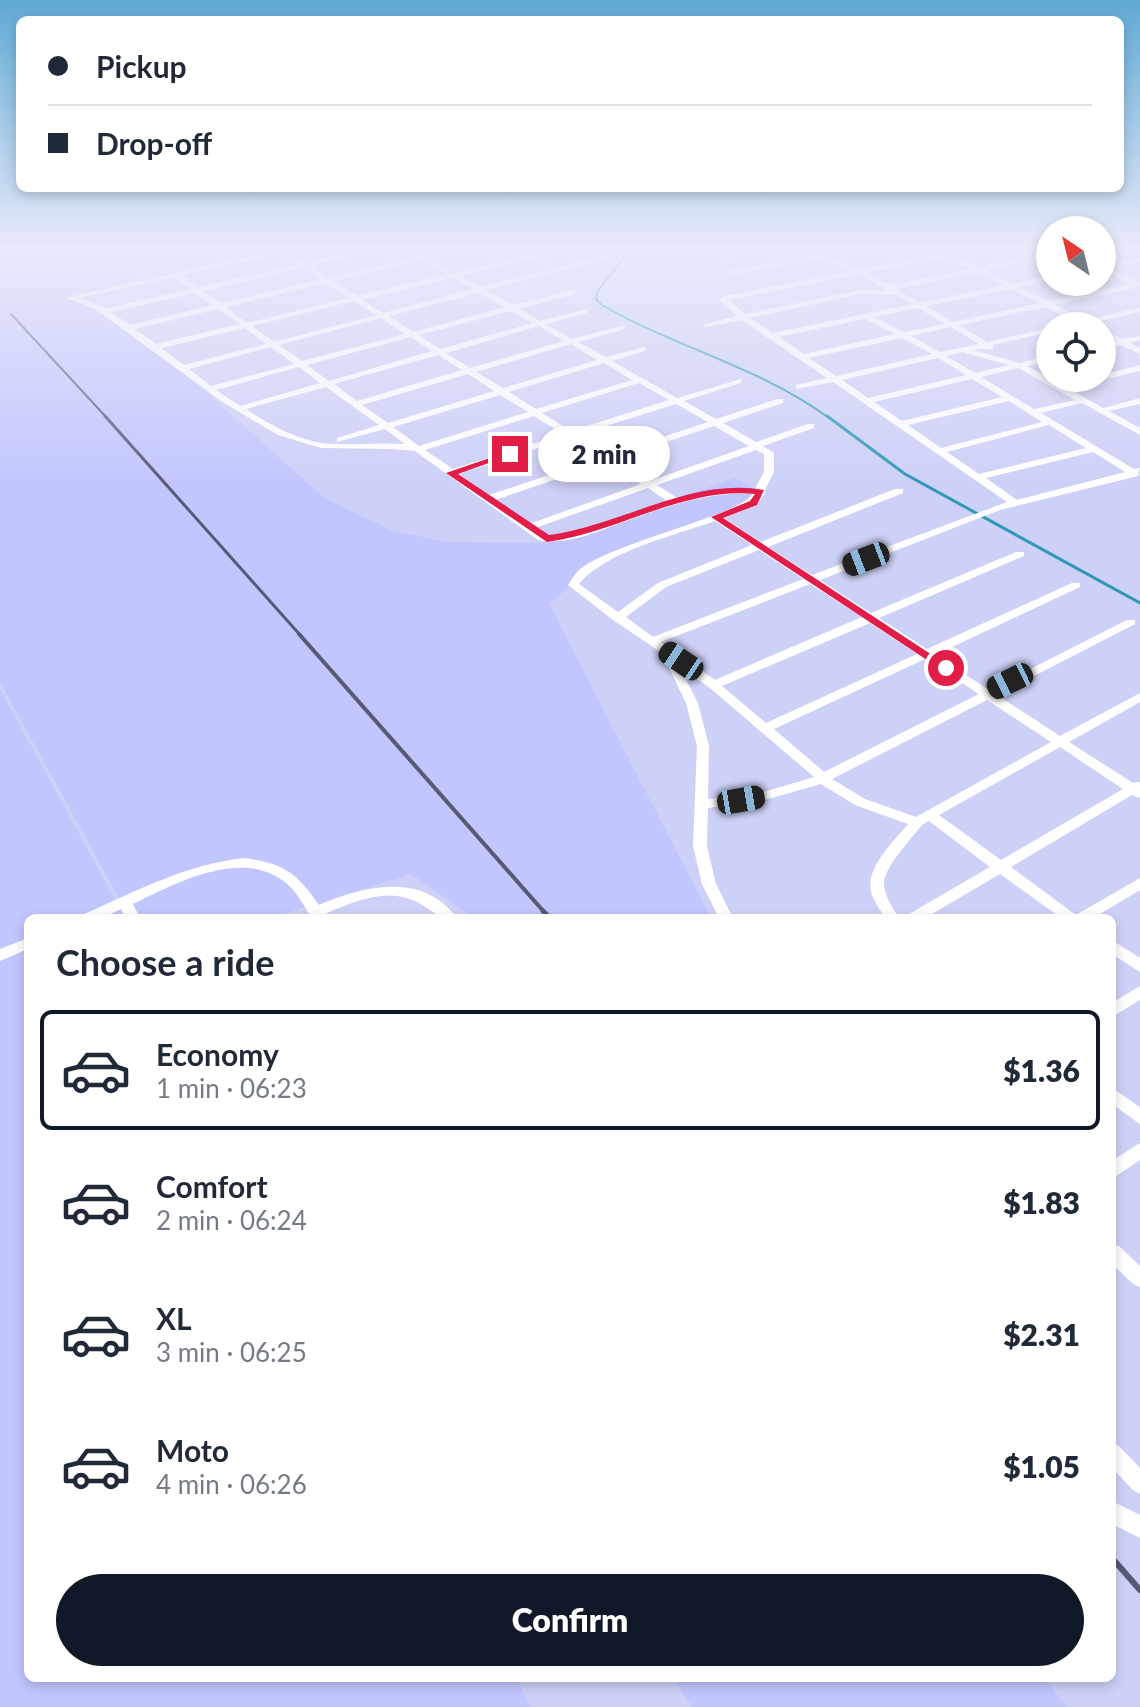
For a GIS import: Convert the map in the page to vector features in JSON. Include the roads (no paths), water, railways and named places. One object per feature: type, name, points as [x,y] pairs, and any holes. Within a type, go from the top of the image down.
[{"type":"street","points":[[124,326],[241,408],[302,441],[324,445],[391,445],[418,449],[640,380]]},
{"type":"street","points":[[127,328],[137,326]]},
{"type":"street","points":[[156,347],[242,326]]},
{"type":"street","points":[[246,326],[545,538],[570,537],[676,502],[726,490],[761,492]]},
{"type":"street","points":[[184,368],[346,326]]},
{"type":"street","points":[[396,326],[676,502]]},
{"type":"street","points":[[212,388],[440,326]]},
{"type":"street","points":[[241,408],[531,326]]},
{"type":"street","points":[[545,326],[757,446],[771,458],[761,492],[753,503],[619,554],[579,575],[572,583],[575,589],[714,685],[822,779],[860,802],[922,818],[1065,914]]},
{"type":"street","points":[[757,326],[1014,502]]},
{"type":"street","points":[[772,336],[821,326]]},
{"type":"street","points":[[886,326],[1138,473]]},
{"type":"street","points":[[802,357],[942,326]]},
{"type":"street","points":[[953,326],[986,344],[993,356]]},
{"type":"street","points":[[355,404],[622,327]]},
{"type":"street","points":[[799,387],[1036,333]]},
{"type":"street","points":[[1116,343],[1140,338]]},
{"type":"street","points":[[1116,339],[1140,351]]},
{"type":"street","points":[[919,343],[993,356],[1036,374]]},
{"type":"street","points":[[324,445],[642,349]]},
{"type":"street","points":[[866,401],[1036,361]]},
{"type":"street","points":[[1116,374],[1140,368]]},
{"type":"street","points":[[451,473],[738,381]]},
{"type":"street","points":[[1071,392],[1140,432]]},
{"type":"street","points":[[901,424],[1011,398]]},
{"type":"street","points":[[1033,412],[1085,400]]},
{"type":"street","points":[[487,499],[780,401]]},
{"type":"street","points":[[1104,410],[1140,401]]},
{"type":"street","points":[[940,451],[1051,422]]},
{"type":"street","points":[[527,528],[811,426]]},
{"type":"street","points":[[978,477],[1095,449]]},
{"type":"street","points":[[652,641],[996,508],[1138,473]]},
{"type":"street","points":[[617,618],[662,585],[899,491]]},
{"type":"street","points":[[716,517],[1058,741],[1137,789],[921,914]]},
{"type":"street","points":[[714,685],[1020,554]]},
{"type":"street","points":[[764,729],[1076,585]]},
{"type":"street","points":[[702,804],[761,797],[822,779],[1131,622]]},
{"type":"street","points":[[665,650],[686,688],[703,746],[703,862],[724,914]]},
{"type":"street","points":[[890,914],[877,884],[881,869],[922,818],[1140,697]]},
{"type":"street","points":[[99,914],[179,875],[238,864],[274,870],[289,878],[317,914]]},
{"type":"street","points":[[1089,914],[1140,883]]},
{"type":"street","points":[[320,914],[367,890],[388,888],[437,906],[446,914]]},
{"type":"street","points":[[125,903],[131,914]]},
{"type":"street","points":[[0,955],[24,945]]},
{"type":"street","points":[[1116,949],[1140,966]]},
{"type":"street","points":[[1116,1008],[1140,992]]},
{"type":"street","points":[[1116,1098],[1140,1117]]},
{"type":"street","points":[[1116,1168],[1140,1150]]},
{"type":"street","points":[[1116,1256],[1140,1278]]},
{"type":"street","points":[[1116,1457],[1140,1483]]},
{"type":"street","points":[[1116,1514],[1140,1527]]},
{"type":"waterway","points":[[642,326],[775,385],[829,418]]},
{"type":"waterway","points":[[827,416],[905,474],[1140,603]]},
{"type":"railway","points":[[22,326],[107,418]]},
{"type":"railway","points":[[105,416],[301,636]]},
{"type":"railway","points":[[299,634],[545,913]]},
{"type":"railway","points":[[1116,1563],[1140,1590]]}]
